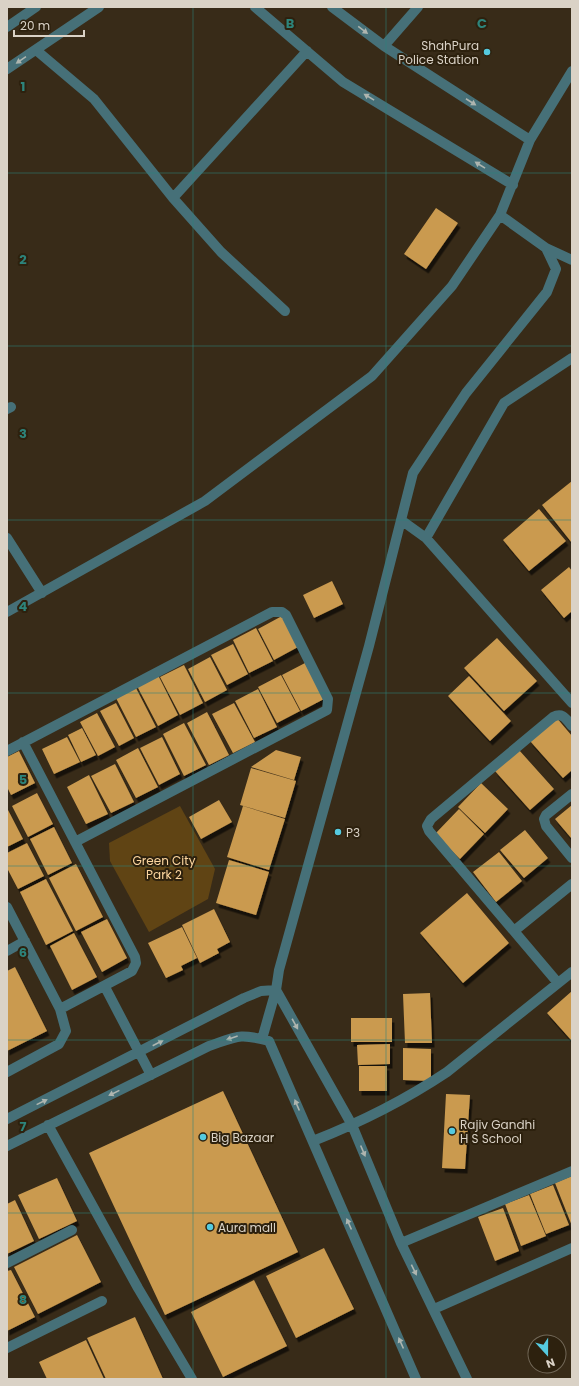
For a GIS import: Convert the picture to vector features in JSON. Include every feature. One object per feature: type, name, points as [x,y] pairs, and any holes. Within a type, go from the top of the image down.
[{"type":"street","points":[[7,27],[36,7]]},
{"type":"street","points":[[7,69],[99,7]]},
{"type":"street","points":[[255,7],[343,82],[513,185]]},
{"type":"street","points":[[332,7],[384,46],[530,140]]},
{"type":"street","points":[[384,46],[418,7]]},
{"type":"street","points":[[36,50],[94,100],[173,198],[221,252],[285,310]]},
{"type":"street","points":[[173,198],[307,51]]},
{"type":"street","points":[[7,612],[205,501],[364,382],[452,286],[500,215],[530,140],[572,71]]},
{"type":"street","points":[[500,215],[546,248],[572,260]]},
{"type":"street","points":[[262,1039],[276,990],[279,970],[369,646],[413,473],[466,393],[547,292],[556,269],[546,248]]},
{"type":"street","points":[[426,538],[504,403],[572,358]]},
{"type":"street","points":[[401,520],[426,538],[572,703]]},
{"type":"street","points":[[7,538],[42,593]]},
{"type":"street","points":[[7,751],[272,612],[282,612],[286,615],[328,699],[327,710],[75,842]]},
{"type":"street","points":[[558,983],[429,831],[428,822],[553,717],[558,715],[564,716],[572,726]]},
{"type":"street","points":[[23,742],[135,957],[136,963],[132,971],[60,1009]]},
{"type":"street","points":[[572,794],[546,815],[544,819],[546,826],[572,858]]},
{"type":"street","points":[[514,931],[572,884]]},
{"type":"street","points":[[7,907],[60,1009],[66,1031],[59,1044],[7,1072]]},
{"type":"street","points":[[7,951],[25,941]]},
{"type":"street","points":[[313,1141],[352,1126],[425,1087],[447,1072],[572,972]]},
{"type":"street","points":[[105,986],[151,1075]]},
{"type":"street","points":[[7,1120],[140,1053],[244,998],[261,991],[276,990]]},
{"type":"street","points":[[276,990],[352,1126],[401,1243],[467,1379]]},
{"type":"street","points":[[7,1146],[209,1046],[236,1036],[249,1035],[269,1041],[416,1379]]},
{"type":"street","points":[[48,1125],[138,1288],[192,1379]]},
{"type":"street","points":[[401,1243],[572,1171]]},
{"type":"street","points":[[7,1264],[72,1230]]},
{"type":"street","points":[[434,1309],[572,1248]]},
{"type":"street","points":[[7,1348],[102,1301]]},
{"type":"green space","name":"Green City Park 2","points":[[180,806],[215,869],[208,899],[149,932],[110,861],[109,843]]},
{"type":"building","points":[[436,208],[458,223],[426,269],[404,254]]},
{"type":"building","points":[[572,481],[572,543],[542,505]]},
{"type":"building","points":[[539,509],[566,541],[529,571],[503,540]]},
{"type":"building","points":[[569,567],[572,571],[572,611],[564,618],[541,590]]},
{"type":"building","points":[[332,581],[343,604],[314,618],[303,595]]},
{"type":"building","points":[[282,616],[298,647],[274,660],[258,629]]},
{"type":"building","points":[[256,628],[273,661],[249,673],[233,640]]},
{"type":"building","points":[[497,638],[537,681],[504,711],[464,668]]},
{"type":"building","points":[[233,644],[248,674],[227,685],[211,655]]},
{"type":"building","points":[[210,657],[227,690],[205,702],[188,669]]},
{"type":"building","points":[[305,663],[324,699],[301,711],[282,675]]},
{"type":"building","points":[[184,665],[203,703],[180,715],[160,677]]},
{"type":"building","points":[[158,675],[178,715],[158,726],[137,686]]},
{"type":"building","points":[[281,675],[300,711],[277,723],[258,687]]},
{"type":"building","points":[[469,676],[511,721],[490,741],[448,696]]},
{"type":"building","points":[[136,688],[156,727],[136,737],[116,698]]},
{"type":"building","points":[[258,689],[277,727],[254,738],[235,701]]},
{"type":"building","points":[[116,703],[134,738],[119,746],[100,711]]},
{"type":"building","points":[[234,703],[255,742],[233,753],[212,714]]},
{"type":"building","points":[[207,712],[229,755],[209,765],[187,723]]},
{"type":"building","points":[[97,713],[115,747],[98,756],[80,722]]},
{"type":"building","points":[[556,717],[572,736],[572,770],[563,778],[530,741]]},
{"type":"building","points":[[184,723],[206,765],[184,776],[163,734]]},
{"type":"building","points":[[82,728],[96,755],[81,762],[68,735]]},
{"type":"building","points":[[67,737],[80,762],[54,774],[42,749]]},
{"type":"building","points":[[162,737],[180,774],[159,785],[140,748]]},
{"type":"building","points":[[138,748],[158,787],[136,798],[116,760]]},
{"type":"building","points":[[276,750],[301,757],[294,780],[251,767]]},
{"type":"building","points":[[519,750],[554,789],[530,810],[495,771]]},
{"type":"building","points":[[19,751],[35,783],[11,795],[7,787],[7,757]]},
{"type":"building","points":[[115,764],[134,802],[111,813],[91,776]]},
{"type":"building","points":[[251,768],[296,781],[285,818],[240,805]]},
{"type":"building","points":[[89,775],[108,814],[86,824],[67,787]]},
{"type":"building","points":[[481,783],[508,809],[485,833],[458,807]]},
{"type":"building","points":[[37,793],[53,824],[28,837],[12,806]]},
{"type":"building","points":[[219,800],[232,822],[201,839],[189,817]]},
{"type":"building","points":[[572,805],[572,839],[555,819]]},
{"type":"building","points":[[243,806],[285,819],[269,870],[227,857]]},
{"type":"building","points":[[7,808],[23,839],[7,847]]},
{"type":"building","points":[[459,809],[484,834],[460,859],[435,834]]},
{"type":"building","points":[[54,827],[72,863],[48,875],[30,839]]},
{"type":"building","points":[[525,830],[548,858],[524,878],[500,850]]},
{"type":"building","points":[[27,843],[44,876],[18,889],[7,868],[7,853]]},
{"type":"building","points":[[499,852],[522,881],[496,902],[473,872]]},
{"type":"building","points":[[229,860],[269,872],[256,915],[216,903]]},
{"type":"building","points":[[76,864],[103,917],[76,931],[49,878]]},
{"type":"building","points":[[46,879],[73,931],[46,945],[20,892]]},
{"type":"building","points":[[467,893],[509,943],[463,983],[420,933]]},
{"type":"building","points":[[214,909],[230,942],[217,949],[219,953],[200,963],[182,925]]},
{"type":"building","points":[[107,919],[127,958],[102,972],[81,932]]},
{"type":"building","points":[[182,927],[197,958],[181,966],[183,970],[166,978],[148,943]]},
{"type":"building","points":[[74,933],[97,977],[72,990],[50,946]]},
{"type":"building","points":[[15,967],[47,1031],[7,1051],[7,971]]},
{"type":"building","points":[[572,991],[572,1041],[547,1013]]},
{"type":"building","points":[[430,993],[432,1043],[405,1043],[403,994]]},
{"type":"building","points":[[351,1018],[392,1018],[392,1042],[351,1042]]},
{"type":"building","points":[[390,1044],[390,1064],[358,1065],[357,1045]]},
{"type":"building","points":[[403,1048],[431,1049],[431,1081],[403,1080]]},
{"type":"building","points":[[359,1066],[387,1066],[387,1091],[359,1091]]},
{"type":"building","points":[[223,1091],[298,1252],[165,1315],[89,1153]]},
{"type":"building","points":[[446,1094],[470,1095],[465,1169],[442,1168]]},
{"type":"building","points":[[572,1176],[572,1226],[555,1183]]},
{"type":"building","points":[[57,1178],[77,1221],[39,1239],[18,1195]]},
{"type":"building","points":[[553,1185],[569,1225],[546,1234],[530,1194]]},
{"type":"building","points":[[529,1195],[546,1236],[521,1246],[505,1204]]},
{"type":"building","points":[[15,1200],[34,1241],[7,1254],[7,1204]]},
{"type":"building","points":[[503,1208],[519,1251],[495,1261],[478,1217]]},
{"type":"building","points":[[77,1235],[101,1282],[38,1314],[14,1267]]},
{"type":"building","points":[[324,1248],[354,1309],[296,1338],[266,1276]]},
{"type":"building","points":[[11,1270],[35,1317],[7,1331],[7,1271]]},
{"type":"building","points":[[254,1280],[287,1346],[223,1377],[191,1312]]},
{"type":"building","points":[[135,1317],[163,1379],[106,1379],[87,1338]]},
{"type":"building","points":[[86,1340],[104,1379],[47,1379],[39,1362]]},
{"type":"place","name":"ShahPura Police Station","points":[[487,52]]},
{"type":"place","name":"P3","points":[[338,832]]},
{"type":"place","name":"Rajiv Gandhi H S School","points":[[452,1131]]},
{"type":"place","name":"Big Bazaar","points":[[203,1137]]},
{"type":"place","name":"Aura mall","points":[[210,1227]]}]
